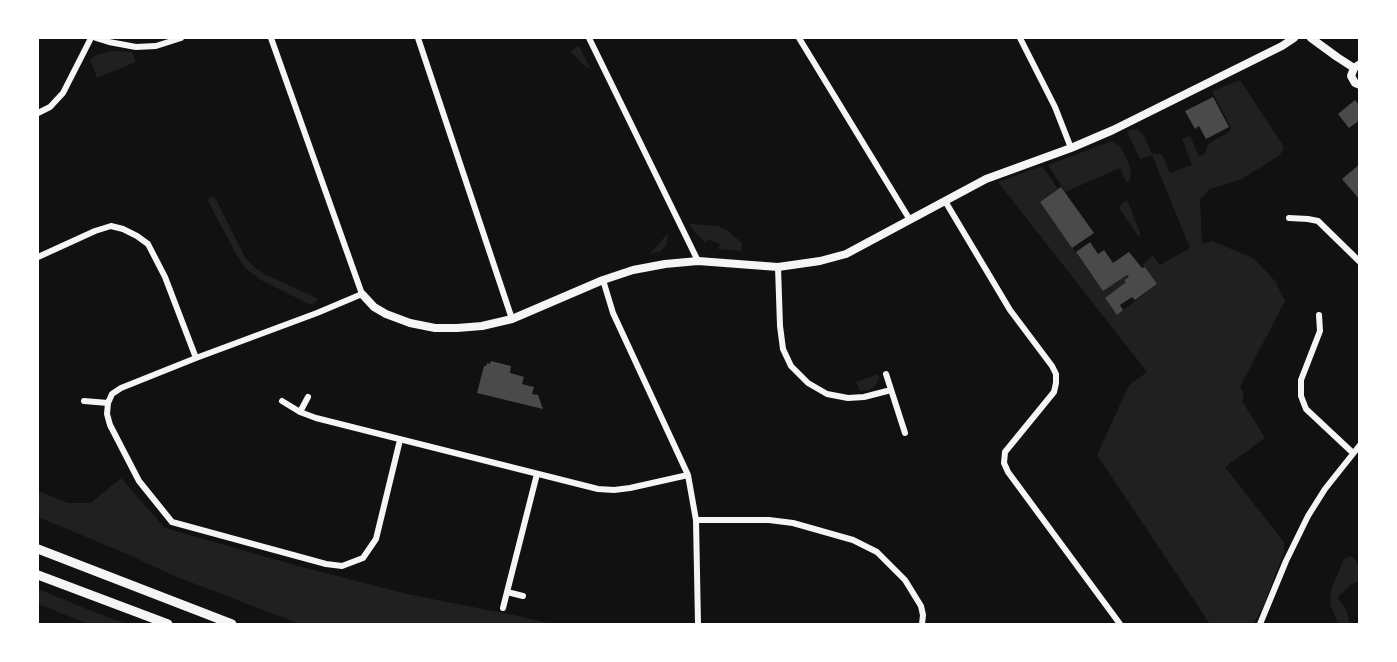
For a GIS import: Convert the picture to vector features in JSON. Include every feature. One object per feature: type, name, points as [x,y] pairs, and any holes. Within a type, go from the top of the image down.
[{"type":"main road","points":[[38,549],[232,624]]},
{"type":"main road","points":[[38,574],[168,624]]},
{"type":"street","points":[[38,113],[50,107],[63,93],[91,38]]},
{"type":"street","points":[[96,38],[136,47],[156,46],[181,38]]},
{"type":"street","points":[[271,38],[362,294],[374,307],[386,314],[410,323],[435,328],[478,326],[512,319],[603,280],[633,270],[665,264],[698,261],[778,267],[820,261],[846,254],[986,179],[1113,130],[1294,38]]},
{"type":"street","points":[[418,38],[512,319]]},
{"type":"street","points":[[589,38],[698,261]]},
{"type":"street","points":[[799,38],[910,220]]},
{"type":"street","points":[[1020,38],[1055,107],[1071,148]]},
{"type":"street","points":[[1311,38],[1336,57],[1357,66],[1352,75],[1359,86]]},
{"type":"street","points":[[945,201],[1010,309],[1056,374],[1054,392],[1005,452],[1004,463],[1008,472],[1120,624]]},
{"type":"street","points":[[1289,218],[1318,221],[1359,262]]},
{"type":"street","points":[[38,257],[111,226],[137,236],[148,244],[165,277],[196,358]]},
{"type":"street","points":[[778,267],[783,349],[791,366],[808,383],[827,394],[848,398],[864,397],[891,390]]},
{"type":"street","points":[[603,280],[613,313],[688,475],[696,520],[698,624]]},
{"type":"street","points":[[362,294],[122,388],[112,394],[106,414],[139,481],[172,522],[326,564],[342,566],[363,558],[376,539],[400,440]]},
{"type":"street","points":[[1319,315],[1320,331],[1301,380],[1301,396],[1306,409],[1353,453]]},
{"type":"street","points":[[886,374],[905,434]]},
{"type":"street","points":[[300,412],[308,397]]},
{"type":"street","points":[[84,401],[108,403]]},
{"type":"street","points":[[282,401],[316,418],[598,489],[630,488],[688,475]]},
{"type":"street","points":[[1260,624],[1286,561],[1308,516],[1325,489],[1359,445]]},
{"type":"street","points":[[503,608],[537,474]]},
{"type":"street","points":[[696,520],[785,522],[853,540],[877,552],[905,580],[921,606],[922,624]]},
{"type":"street","points":[[507,592],[523,596]]},
{"type":"shaded area","points":[[579,46],[591,70],[570,51]]},
{"type":"shaded area","points":[[111,51],[132,52],[136,62],[97,78],[90,59]]},
{"type":"shaded area","points":[[1240,80],[1284,147],[1280,155],[1242,179],[1210,189],[1200,200],[1202,244],[1212,241],[1253,258],[1275,281],[1285,301],[1240,387],[1244,395],[1242,401],[1265,438],[1225,467],[1284,542],[1284,552],[1262,609],[1253,624],[1210,624],[1097,455],[1129,385],[1147,372],[998,182],[1042,166],[1058,189],[1040,202],[1103,291],[1127,275],[1129,277],[1105,298],[1117,315],[1157,284],[1143,265],[1152,255],[1160,265],[1190,248],[1152,155],[1140,159],[1128,134],[1129,130],[1136,129],[1144,136],[1152,154],[1162,154],[1170,173],[1192,165],[1182,139],[1190,136],[1199,156],[1204,155],[1208,144],[1230,131],[1231,128],[1212,91]]},
{"type":"shaded area","points":[[1112,141],[1120,146],[1129,164],[1130,180],[1127,183],[1120,168],[1065,192],[1048,165]]},
{"type":"shaded area","points":[[214,196],[245,257],[254,267],[318,299],[314,304],[309,304],[261,280],[245,268],[207,199]]},
{"type":"shaded area","points":[[1127,200],[1141,235],[1138,236],[1120,209],[1121,204]]},
{"type":"shaded area","points":[[689,224],[718,226],[727,230],[742,243],[741,251],[718,249],[720,244],[708,239],[706,243]]},
{"type":"shaded area","points":[[668,233],[667,244],[661,251],[650,254]]},
{"type":"shaded area","points":[[878,374],[879,379],[874,387],[860,391],[856,382]]},
{"type":"shaded area","points":[[121,478],[165,528],[407,594],[552,624],[300,624],[177,577],[38,517],[38,491],[68,503],[91,503]]},
{"type":"shaded area","points":[[1350,556],[1355,559],[1359,568],[1359,582],[1353,583],[1337,598],[1346,609],[1350,624],[1338,624],[1331,606],[1330,592],[1344,559]]},
{"type":"shaded area","points":[[38,589],[127,624],[88,624],[38,604]]},
{"type":"building","points":[[1213,97],[1229,127],[1206,139],[1199,126],[1195,129],[1185,111]]},
{"type":"building","points":[[1355,100],[1360,106],[1360,120],[1349,128],[1338,114]]},
{"type":"building","points":[[1360,164],[1360,200],[1342,179]]},
{"type":"building","points":[[1061,187],[1094,233],[1072,248],[1040,202]]},
{"type":"building","points":[[1090,242],[1098,254],[1104,250],[1113,263],[1129,252],[1142,268],[1145,267],[1157,284],[1135,300],[1132,297],[1120,305],[1123,310],[1117,315],[1105,298],[1129,277],[1127,275],[1103,291],[1076,252]]},
{"type":"building","points":[[491,361],[511,366],[510,373],[524,377],[522,384],[534,387],[532,394],[538,395],[543,409],[477,393],[484,366],[487,363],[490,364]]}]
